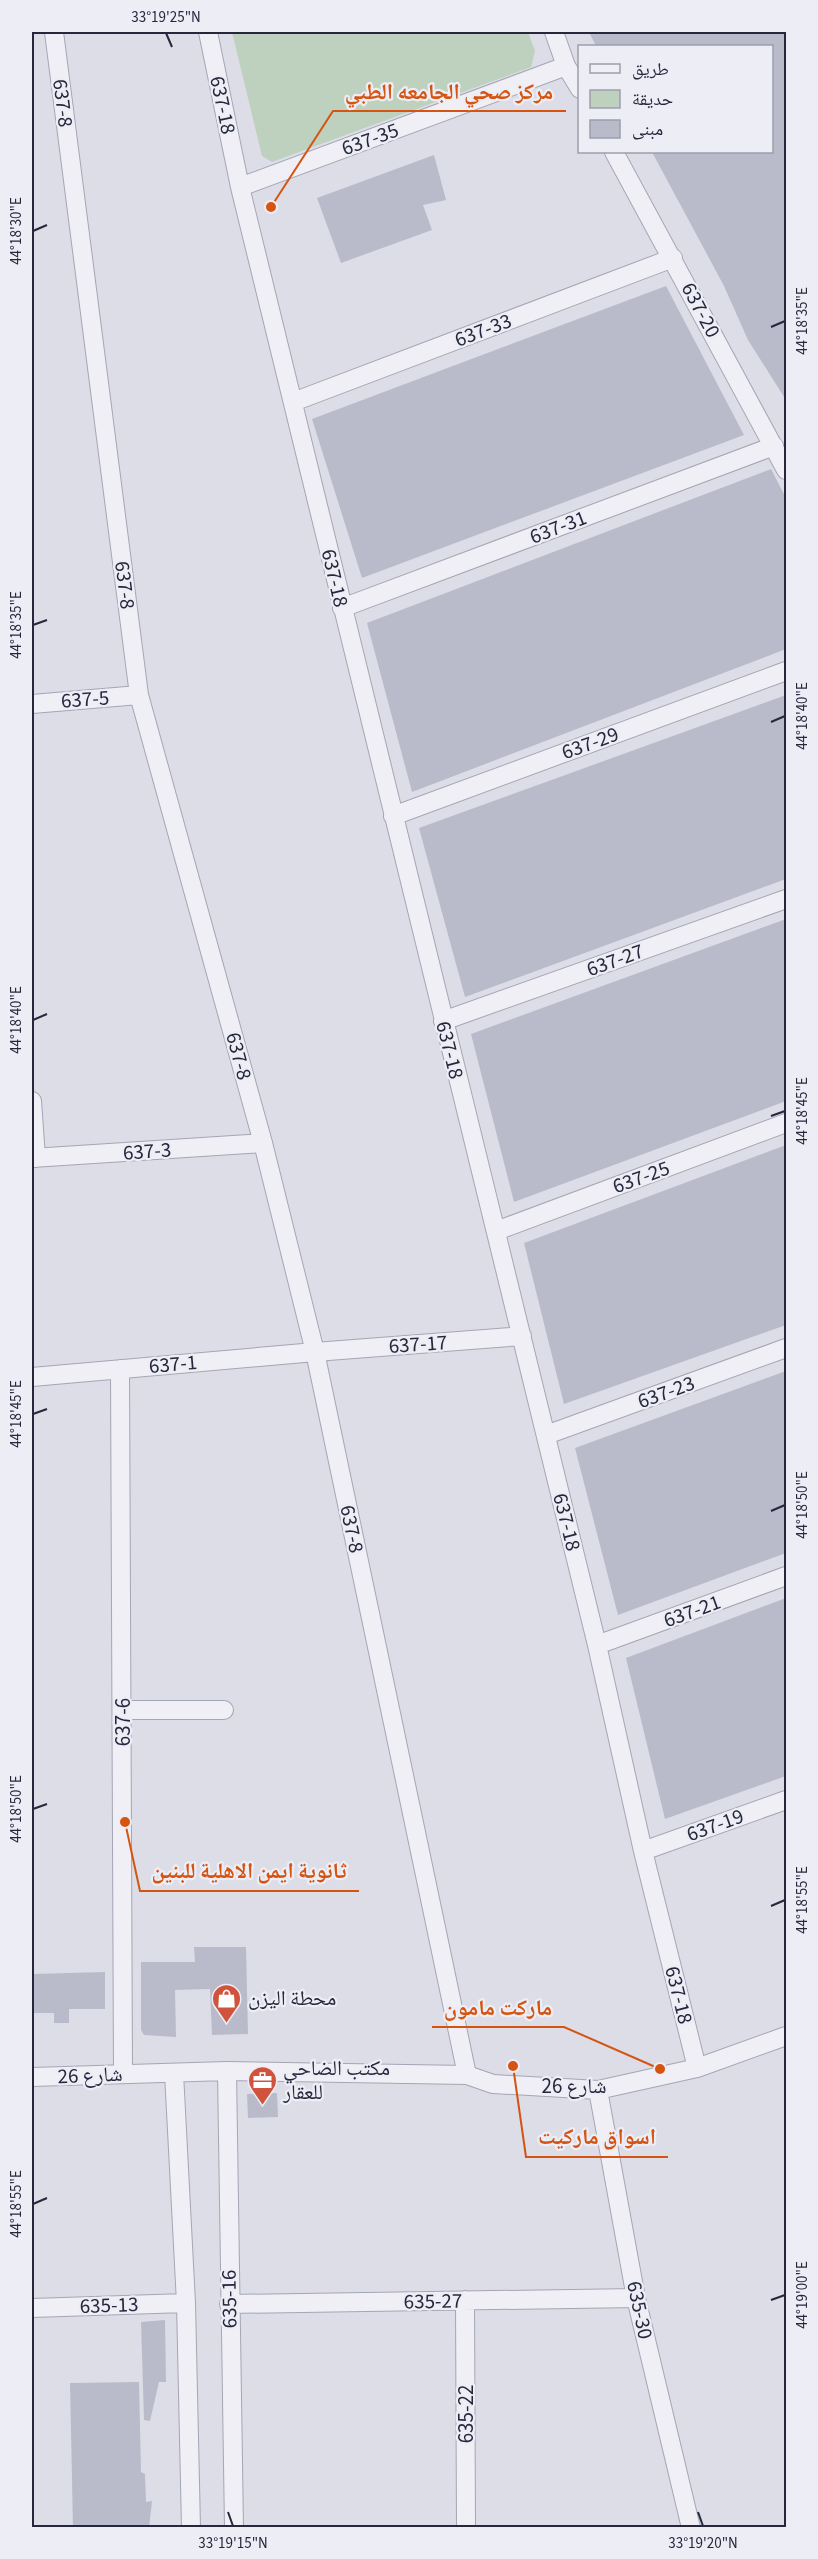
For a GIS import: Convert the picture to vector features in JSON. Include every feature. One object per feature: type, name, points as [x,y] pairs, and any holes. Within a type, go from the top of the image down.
[{"type":"street","name":"637-8","points":[[54,32],[139,695],[263,1143],[315,1352],[467,2075]]},
{"type":"street","name":"637-18","points":[[208,32],[240,187],[522,1336],[597,1646],[643,1851],[697,2068]]},
{"type":"street","points":[[555,32],[566,66],[578,87]]},
{"type":"street","name":"637-35","points":[[240,187],[566,66]]},
{"type":"street","name":"637-20","points":[[615,153],[786,470]]},
{"type":"street","name":"637-33","points":[[293,402],[673,258]]},
{"type":"street","name":"637-31","points":[[342,608],[774,446]]},
{"type":"street","name":"637-29","points":[[393,816],[786,671]]},
{"type":"street","name":"637-5","points":[[32,704],[139,695]]},
{"type":"street","name":"637-27","points":[[443,1021],[786,899]]},
{"type":"street","points":[[32,1101],[34,1158]]},
{"type":"street","name":"637-25","points":[[496,1232],[786,1123]]},
{"type":"street","name":"637-3","points":[[34,1158],[263,1143]]},
{"type":"street","name":"637-17","points":[[315,1352],[522,1336]]},
{"type":"street","name":"637-23","points":[[546,1436],[786,1348]]},
{"type":"street","name":"637-1","points":[[32,1377],[315,1352]]},
{"type":"street","name":"637-6","points":[[120,1369],[123,2074]]},
{"type":"street","name":"637-21","points":[[597,1646],[786,1576]]},
{"type":"street","points":[[123,1710],[224,1710]]},
{"type":"street","name":"637-19","points":[[643,1851],[786,1800]]},
{"type":"street","name":"شارع 26","points":[[32,2077],[227,2071],[467,2075],[493,2084],[598,2090],[697,2068],[786,2036]]},
{"type":"street","name":"635-16","points":[[227,2071],[234,2528]]},
{"type":"street","name":"635-16","points":[[174,2073],[186,2303],[191,2528]]},
{"type":"street","name":"635-30","points":[[598,2090],[636,2298],[691,2528]]},
{"type":"street","name":"635-27","points":[[229,2304],[636,2298]]},
{"type":"street","name":"635-22","points":[[465,2300],[466,2528]]},
{"type":"street","name":"635-13","points":[[32,2308],[186,2303]]},
{"type":"green space","points":[[232,32],[528,32],[535,51],[531,67],[272,162],[262,156]]},
{"type":"building","points":[[589,32],[786,32],[786,400],[748,340],[724,286],[653,153],[773,153],[773,45],[596,45]]},
{"type":"building","points":[[434,155],[446,200],[423,205],[432,230],[341,263],[317,198]]},
{"type":"building","points":[[666,286],[744,435],[362,578],[312,419]]},
{"type":"building","points":[[771,469],[786,498],[786,649],[412,792],[367,623]]},
{"type":"building","points":[[786,695],[786,879],[465,997],[419,828]]},
{"type":"building","points":[[786,919],[786,1101],[514,1202],[471,1034]]},
{"type":"building","points":[[786,1145],[786,1325],[564,1404],[524,1243]]},
{"type":"building","points":[[786,1371],[786,1553],[618,1615],[575,1448]]},
{"type":"building","points":[[786,1598],[786,1776],[665,1819],[626,1658]]},
{"type":"building","points":[[194,1947],[246,1947],[248,2034],[212,2035],[210,1989],[175,1990],[176,2037],[144,2035],[141,2030],[141,1962],[195,1962]]},
{"type":"building","points":[[105,1972],[105,2009],[69,2009],[69,2023],[54,2023],[54,2013],[32,2013],[32,1974]]},
{"type":"building","points":[[277,2093],[278,2117],[248,2118],[247,2094]]},
{"type":"building","points":[[165,2320],[166,2382],[159,2382],[150,2421],[144,2420],[141,2322]]},
{"type":"building","points":[[139,2382],[141,2472],[145,2474],[146,2502],[152,2501],[149,2528],[73,2528],[70,2383]]},
{"type":"place","name":"مركز صحي الجامعه الطبي","points":[[271,207]]},
{"type":"place","name":"ثانوية ايمن الاهلية للبنين","points":[[125,1822]]},
{"type":"place","name":"محطة اليزن","points":[[227,2024]]},
{"type":"place","name":"اسواق ماركيت","points":[[513,2066]]},
{"type":"place","name":"ماركت مامون","points":[[660,2069]]},
{"type":"place","name":"مكتب الضاحي للعقار","points":[[262,2106]]}]
